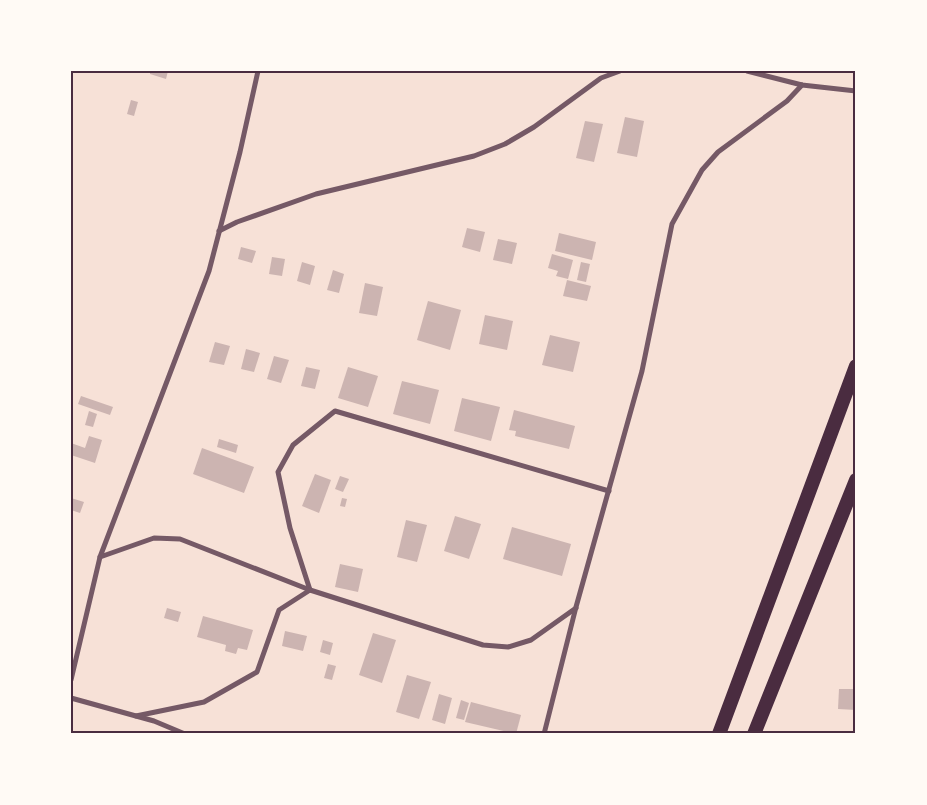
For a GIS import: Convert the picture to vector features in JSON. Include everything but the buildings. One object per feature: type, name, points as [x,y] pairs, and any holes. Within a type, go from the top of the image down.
[{"type":"highway","points":[[719,734],[856,366]]},
{"type":"highway","points":[[754,734],[856,480]]},
{"type":"street","points":[[71,680],[100,557],[204,284],[219,231],[258,71]]},
{"type":"street","points":[[219,231],[237,222],[316,194],[481,153],[505,144],[534,127],[601,78],[620,71]]},
{"type":"street","points":[[747,71],[802,85],[856,91]]},
{"type":"street","points":[[544,734],[576,608],[642,371],[668,237],[680,206],[702,170],[718,152],[787,101],[802,85]]},
{"type":"street","points":[[310,590],[290,528],[278,472],[292,445],[335,411],[608,491]]},
{"type":"street","points":[[100,557],[154,538],[180,539],[310,590],[484,645],[508,647],[531,640],[576,608]]},
{"type":"street","points":[[136,716],[204,702],[258,672],[279,610],[310,590]]},
{"type":"street","points":[[71,698],[136,716],[185,734]]}]
